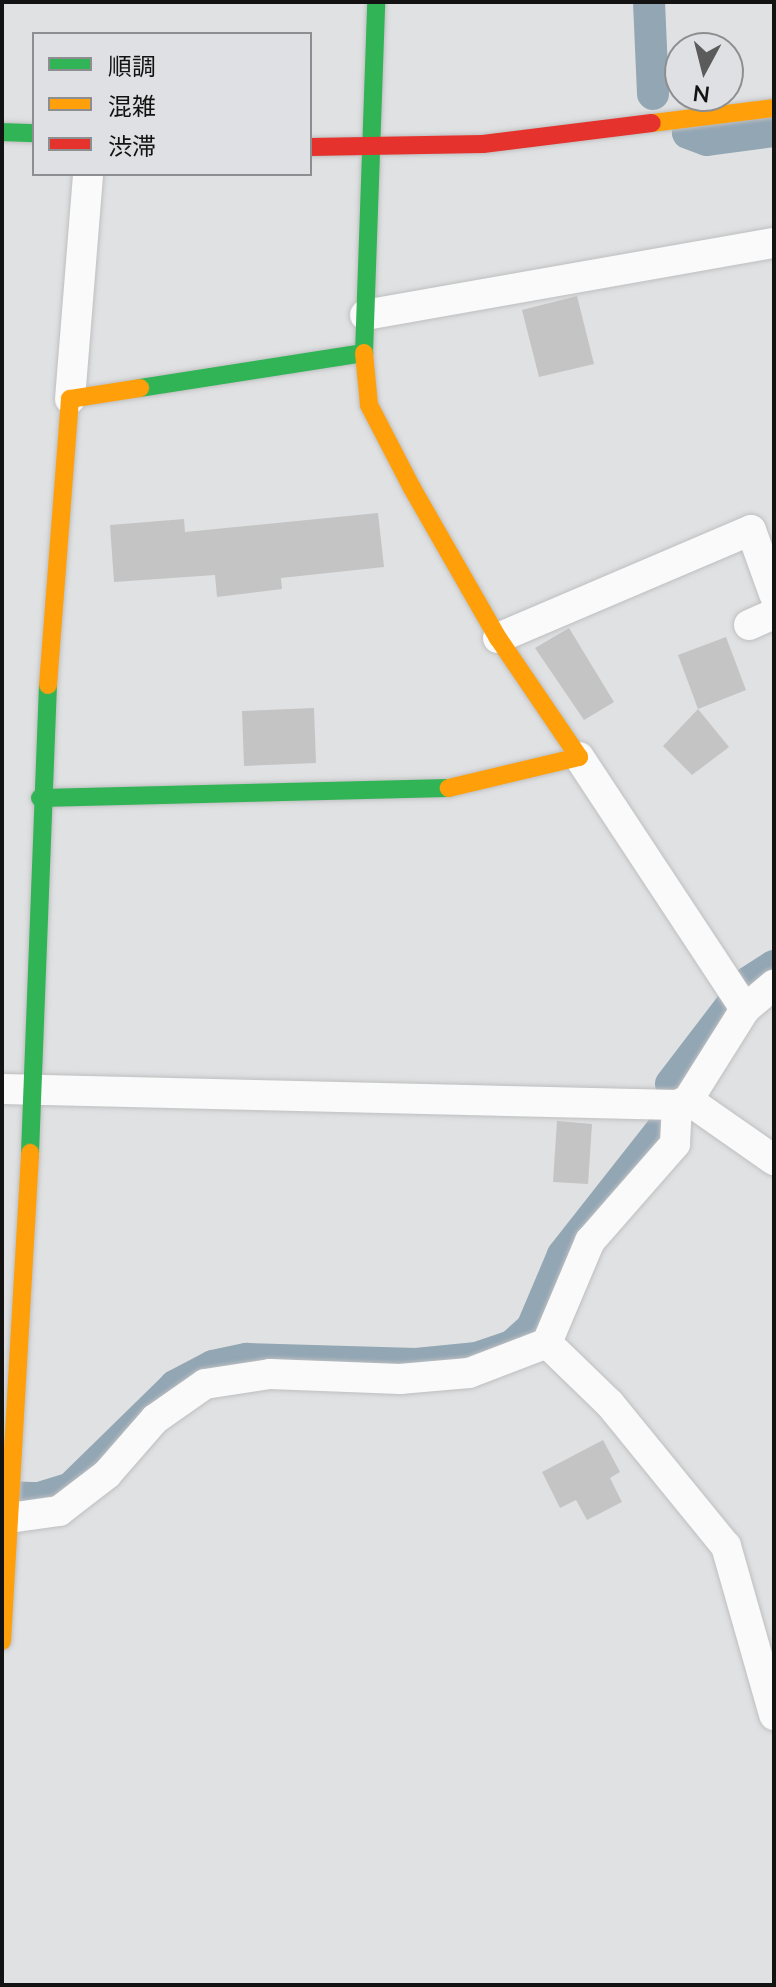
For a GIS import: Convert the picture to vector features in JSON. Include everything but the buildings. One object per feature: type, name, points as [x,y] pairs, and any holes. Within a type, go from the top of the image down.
[{"type":"street","points":[[376,2],[364,353],[369,405],[498,638],[738,1002]]},
{"type":"street","points":[[312,147],[370,150],[483,144],[774,108]]},
{"type":"street","points":[[2,132],[32,133]]},
{"type":"street","points":[[2,1641],[34,1091],[40,798],[88,176]]},
{"type":"street","points":[[365,315],[774,243]]},
{"type":"street","points":[[70,399],[364,353]]},
{"type":"street","points":[[498,638],[751,530],[774,594]]},
{"type":"street","points":[[40,798],[440,790],[579,757]]},
{"type":"street","points":[[8,1516],[59,1511],[107,1474],[155,1419],[205,1384],[270,1374],[400,1379],[469,1373],[547,1343],[590,1241],[675,1144],[682,1103],[738,1002],[774,985]]},
{"type":"street","points":[[2,1089],[682,1103],[774,1160]]},
{"type":"street","points":[[547,1343],[610,1404],[726,1546],[774,1715]]},
{"type":"waterway","points":[[649,2],[653,94]]},
{"type":"waterway","points":[[688,133],[707,140],[774,131]]},
{"type":"waterway","points":[[671,1084],[749,982],[774,966]]},
{"type":"waterway","points":[[2,1497],[39,1498],[71,1488],[175,1386],[213,1366],[247,1359],[416,1364],[477,1358],[512,1346],[532,1328],[563,1255],[662,1129]]},
{"type":"traffic: fast","points":[[140,388],[364,353],[376,2]]},
{"type":"traffic: fast","points":[[2,132],[32,133]]},
{"type":"traffic: fast","points":[[30,1153],[48,685]]},
{"type":"traffic: fast","points":[[40,798],[449,788]]},
{"type":"traffic: slow","points":[[652,123],[774,108]]},
{"type":"traffic: slow","points":[[364,353],[369,405],[412,488],[498,638],[579,757],[449,788]]},
{"type":"traffic: slow","points":[[48,685],[70,399],[140,388]]},
{"type":"traffic: slow","points":[[2,1641],[30,1153]]},
{"type":"traffic: jam","points":[[312,147],[483,144],[652,123]]}]
